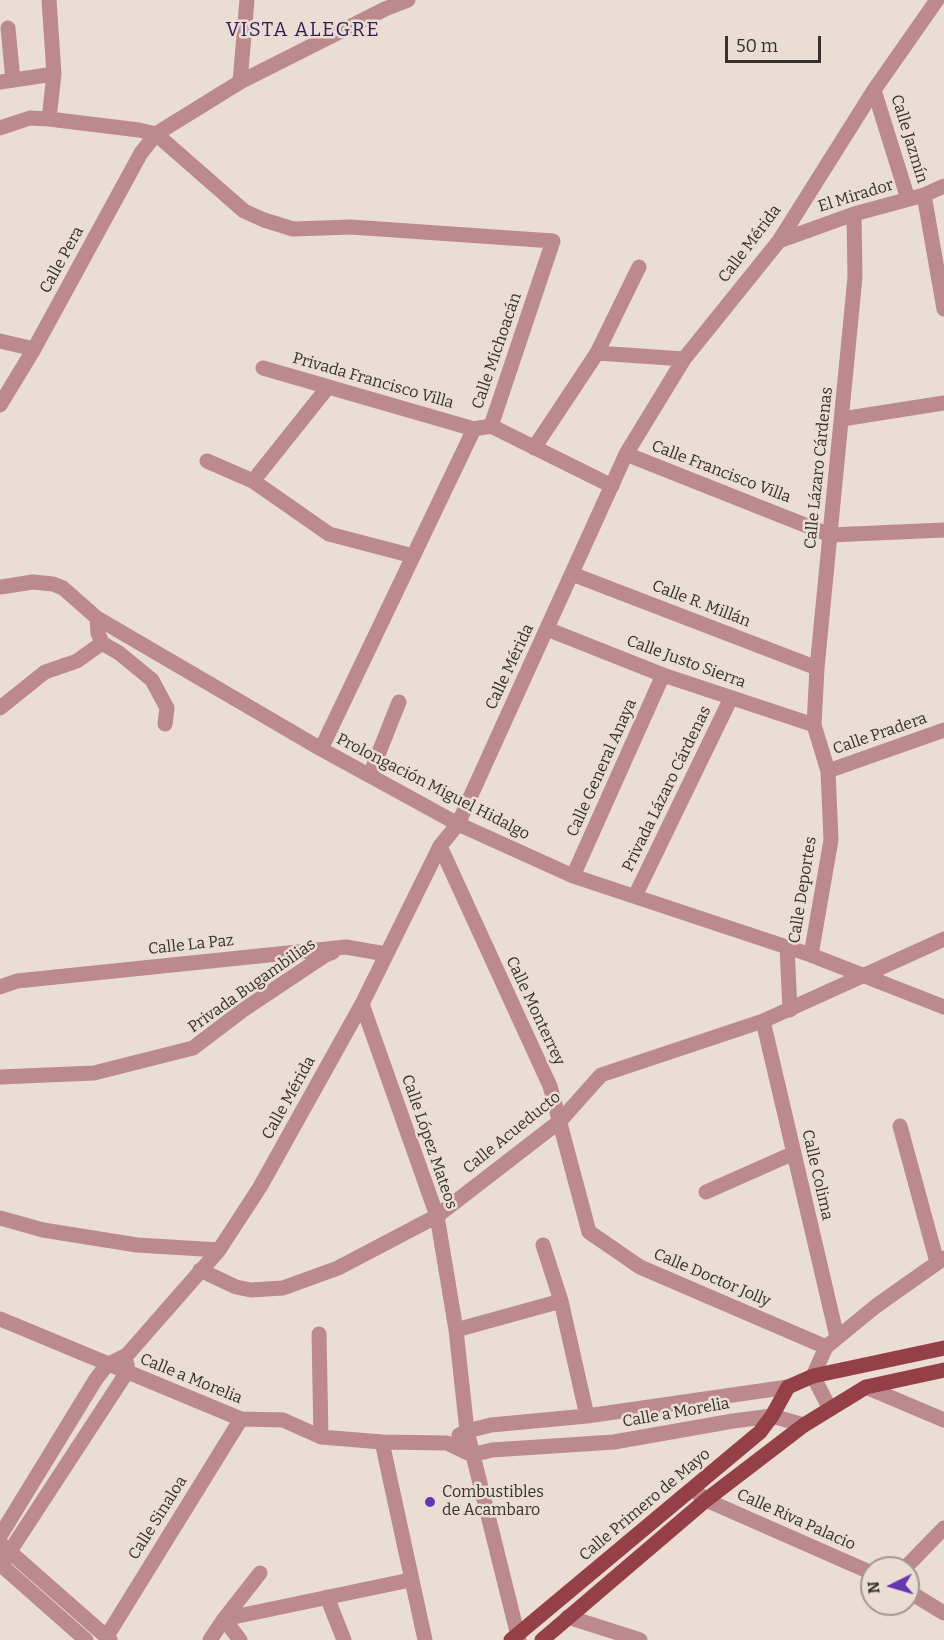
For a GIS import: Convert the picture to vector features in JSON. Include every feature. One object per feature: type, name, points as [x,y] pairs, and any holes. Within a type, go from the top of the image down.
[{"type":"main road","points":[[788,1387],[813,1376],[944,1348]]},
{"type":"main road","points":[[542,1640],[706,1500],[804,1425],[867,1387],[944,1370]]},
{"type":"main road","name":"Calle Primero de Mayo","points":[[516,1639],[760,1432],[788,1387]]},
{"type":"main road","points":[[598,1568],[610,1581]]},
{"type":"street","points":[[48,0],[54,74],[49,119]]},
{"type":"street","points":[[240,82],[247,0]]},
{"type":"street","points":[[0,128],[30,118],[140,130],[156,134],[240,82],[384,4],[408,0]]},
{"type":"street","name":"Calle Mérida","points":[[0,1536],[96,1379],[107,1365],[127,1355],[219,1250],[260,1187],[362,1004],[440,846],[458,824],[626,454],[684,359],[779,241],[874,90],[937,0]]},
{"type":"street","points":[[8,28],[6,81],[54,74]]},
{"type":"street","name":"Calle Jazmín","points":[[874,90],[908,200]]},
{"type":"street","name":"Calle Michoacán","points":[[156,134],[244,210],[264,220],[293,229],[351,227],[553,241],[491,426],[474,429],[321,749]]},
{"type":"street","name":"Calle Pera","points":[[0,405],[34,349],[141,153],[156,134]]},
{"type":"street","name":"El Mirador","points":[[779,241],[854,214],[924,195],[944,186]]},
{"type":"street","name":"Calle Jazmín","points":[[924,195],[944,309]]},
{"type":"street","name":"Calle Lázaro Cárdenas","points":[[814,725],[817,668],[855,277],[854,214]]},
{"type":"street","points":[[534,448],[597,353],[639,267]]},
{"type":"street","points":[[0,341],[34,349]]},
{"type":"street","points":[[597,353],[684,359]]},
{"type":"street","name":"Privada Francisco Villa","points":[[263,368],[474,429]]},
{"type":"street","points":[[253,481],[328,387]]},
{"type":"street","points":[[842,418],[944,403]]},
{"type":"street","points":[[491,426],[612,486]]},
{"type":"street","name":"Calle Francisco Villa","points":[[626,454],[830,535],[944,530]]},
{"type":"street","points":[[207,461],[253,481],[329,534],[413,556]]},
{"type":"street","name":"Calle R. Millán","points":[[572,574],[817,668]]},
{"type":"street","name":"Prolongación Miguel Hidalgo","points":[[0,587],[33,582],[53,584],[63,588],[97,618],[321,749],[458,824],[573,876],[811,955],[944,1007]]},
{"type":"street","points":[[97,618],[98,633],[102,643],[119,653],[152,680],[167,708],[165,724]]},
{"type":"street","name":"Calle Justo Sierra","points":[[548,628],[663,675],[814,725]]},
{"type":"street","points":[[0,708],[45,672],[77,661],[102,643]]},
{"type":"street","name":"Calle General Anaya","points":[[573,876],[663,675]]},
{"type":"street","name":"Privada Lázaro Cárdenas","points":[[635,896],[731,698]]},
{"type":"street","points":[[370,775],[399,702]]},
{"type":"street","name":"Calle Deportes","points":[[811,955],[831,840],[828,771],[814,725]]},
{"type":"street","name":"Calle Pradera","points":[[828,771],[944,730]]},
{"type":"street","name":"Calle Monterrey","points":[[440,846],[550,1086],[589,1232]]},
{"type":"street","name":"Calle Acueducto","points":[[200,1270],[236,1287],[251,1290],[283,1288],[338,1268],[437,1216],[560,1121],[601,1075],[763,1021],[944,939]]},
{"type":"street","name":"Calle La Paz","points":[[0,987],[17,981],[346,947],[386,954]]},
{"type":"street","name":"Privada Bugambilias","points":[[0,1077],[94,1073],[193,1048],[243,1010],[324,956],[346,947]]},
{"type":"street","points":[[787,947],[790,1010]]},
{"type":"street","name":"Calle López Mateos","points":[[362,1004],[437,1216],[456,1330],[467,1431],[516,1639]]},
{"type":"street","name":"Calle Colima","points":[[763,1021],[794,1153],[832,1342]]},
{"type":"street","points":[[830,1409],[813,1376],[832,1342],[876,1306],[941,1260],[900,1126]]},
{"type":"street","points":[[706,1192],[794,1153]]},
{"type":"street","points":[[0,1218],[43,1230],[137,1245],[219,1250]]},
{"type":"street","name":"Calle Doctor Jolly","points":[[589,1232],[640,1267],[832,1342]]},
{"type":"street","points":[[543,1245],[561,1301],[587,1416]]},
{"type":"street","points":[[456,1330],[561,1301]]},
{"type":"street","name":"Calle a Morelia","points":[[0,1319],[240,1419],[283,1420],[321,1437],[382,1442],[447,1443],[472,1455],[492,1450],[614,1442],[772,1416],[804,1425]]},
{"type":"street","points":[[319,1334],[321,1437]]},
{"type":"street","points":[[86,1640],[1,1565],[5,1547],[69,1459],[127,1372],[127,1355]]},
{"type":"street","name":"Calle a Morelia","points":[[447,1443],[467,1431],[491,1425],[587,1416],[788,1387]]},
{"type":"street","points":[[867,1387],[944,1420]]},
{"type":"street","name":"Calle Sinaloa","points":[[109,1638],[240,1419]]},
{"type":"street","points":[[550,1419],[553,1446]]},
{"type":"street","points":[[382,1442],[410,1580],[425,1640]]},
{"type":"street","points":[[53,1449],[69,1459]]},
{"type":"street","name":"Calle Riva Palacio","points":[[693,1489],[706,1500],[860,1568]]},
{"type":"street","points":[[917,1556],[944,1528]]},
{"type":"street","points":[[5,1547],[109,1638]]},
{"type":"street","points":[[210,1640],[260,1573]]},
{"type":"street","points":[[224,1619],[410,1580]]},
{"type":"street","points":[[327,1597],[344,1640]]},
{"type":"street","points":[[920,1598],[944,1613]]},
{"type":"street","points":[[568,1617],[640,1640]]},
{"type":"street","points":[[224,1619],[240,1640]]},
{"type":"place","name":"Combustibles de Acambaro","points":[[430,1502]]},
{"type":"district","name":"VISTA ALEGRE","points":[[303,30]]}]
